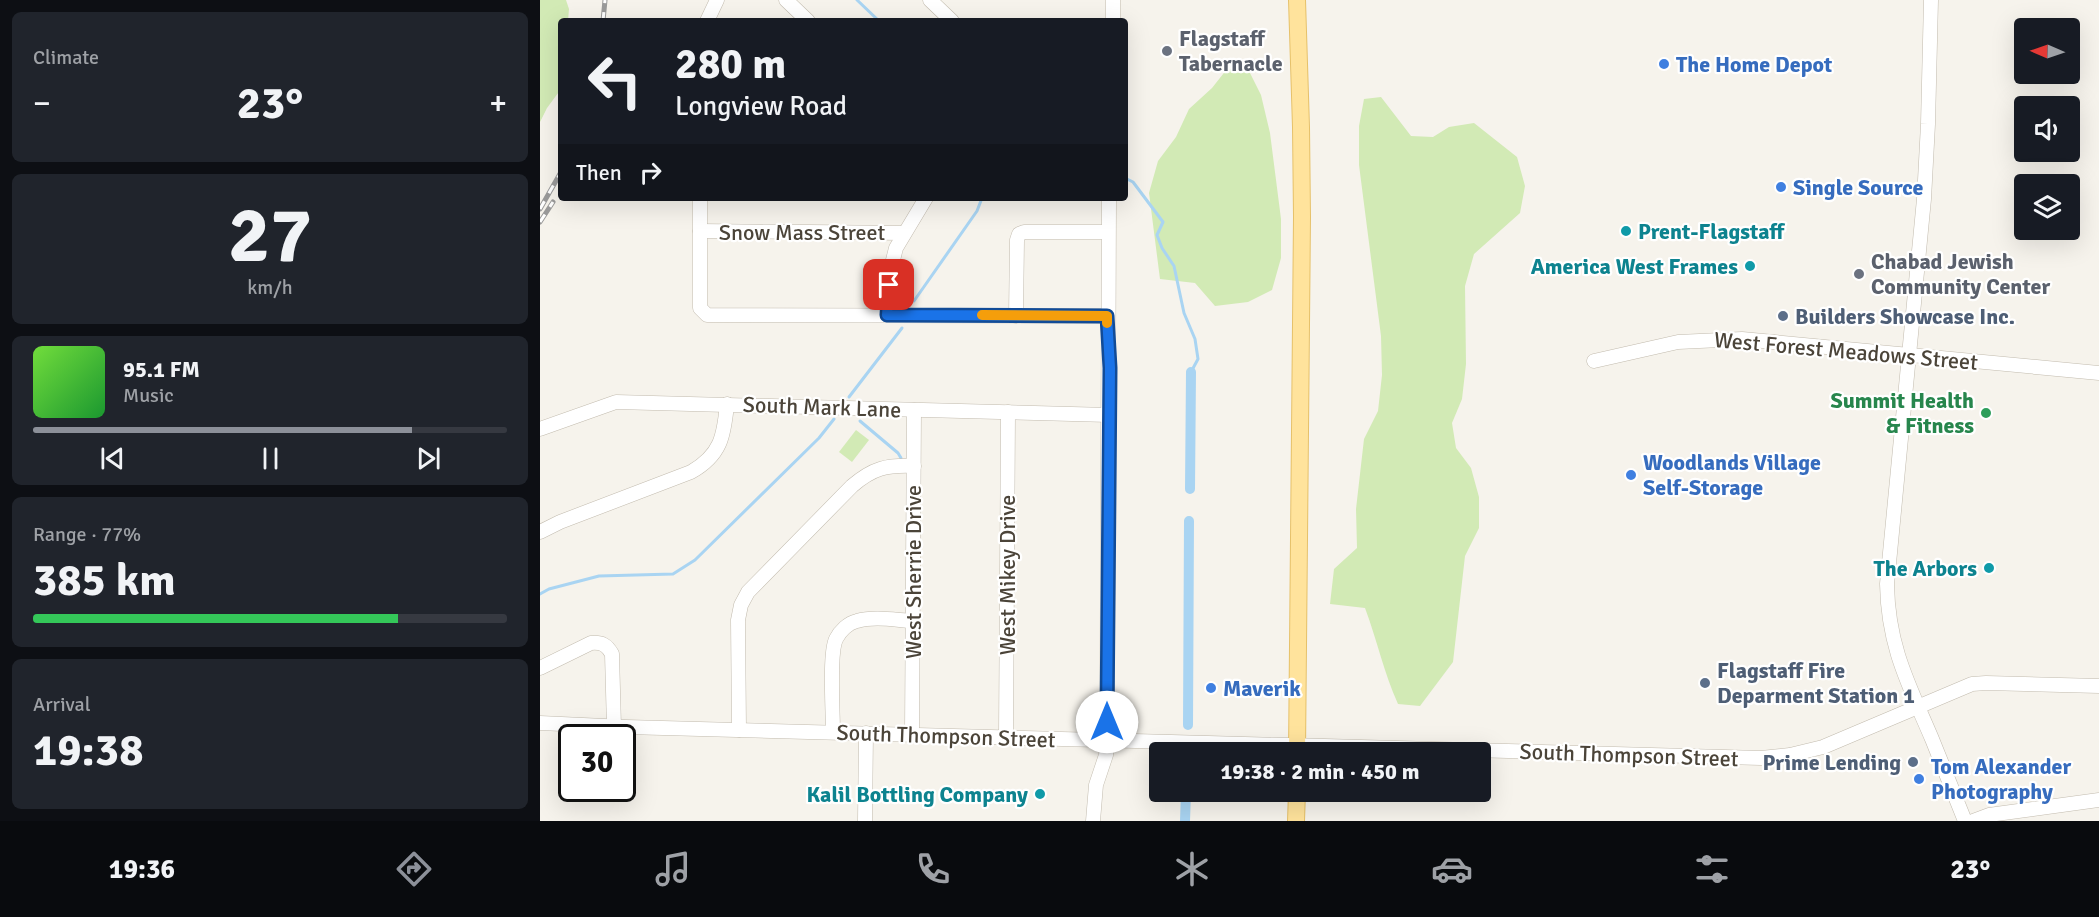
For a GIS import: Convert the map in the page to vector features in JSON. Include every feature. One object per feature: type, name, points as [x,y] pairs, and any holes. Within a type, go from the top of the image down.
[{"type":"main road","points":[[1297,742],[1302,217],[1298,0]]},
{"type":"main road","points":[[1296,821],[1297,802]]},
{"type":"street","points":[[708,18],[717,0]]},
{"type":"street","points":[[786,0],[805,18]]},
{"type":"street","points":[[930,0],[949,18]]},
{"type":"street","points":[[1113,0],[1113,18]]},
{"type":"street","points":[[1930,0],[1926,170],[1887,599],[1894,645],[1965,821]]},
{"type":"street","points":[[700,201],[700,308],[707,315],[1107,316]]},
{"type":"street","points":[[887,315],[891,265],[904,233],[924,201]]},
{"type":"street","points":[[1093,821],[1096,785],[1106,755],[1107,741],[1109,201]]},
{"type":"street","name":"Snow Mass Street","points":[[700,231],[904,233]]},
{"type":"street","points":[[1016,316],[1019,234],[1024,232],[1108,232]]},
{"type":"street","name":"West Forest Meadows Street","points":[[1594,361],[1656,346],[1742,339],[2099,373]]},
{"type":"street","name":"South Mark Lane","points":[[540,429],[616,402],[1109,415]]},
{"type":"street","points":[[540,532],[701,466],[717,449],[723,437],[727,404]]},
{"type":"street","name":"West Sherrie Drive","points":[[912,735],[914,410]]},
{"type":"street","name":"West Mikey Drive","points":[[1006,738],[1008,412]]},
{"type":"street","points":[[739,730],[738,620],[741,605],[748,592],[865,475],[879,468],[895,465],[914,466]]},
{"type":"street","points":[[833,732],[833,654],[837,637],[853,621],[864,619],[913,621]]},
{"type":"street","points":[[540,668],[591,643],[607,646],[612,654],[614,724]]},
{"type":"street","name":"South Thompson Street","points":[[1491,753],[1761,758],[1790,755],[1823,747],[1960,688],[1986,683],[2099,686]]},
{"type":"street","name":"South Thompson Street","points":[[540,723],[558,724]]},
{"type":"street","name":"South Thompson Street","points":[[636,728],[1149,743]]},
{"type":"street","points":[[865,821],[866,733]]},
{"type":"street","points":[[1973,821],[1989,814],[2099,800]]},
{"type":"green space","points":[[540,0],[566,0],[569,9],[568,18],[558,18],[558,93],[540,122]]},
{"type":"green space","points":[[1227,69],[1249,71],[1261,95],[1270,133],[1281,219],[1281,258],[1272,290],[1248,302],[1215,306],[1195,283],[1160,279],[1149,193],[1158,161],[1176,137],[1189,109],[1212,88]]},
{"type":"green space","points":[[1381,97],[1411,136],[1433,137],[1449,127],[1474,123],[1517,157],[1525,186],[1520,213],[1474,254],[1465,286],[1466,364],[1462,399],[1452,423],[1456,448],[1471,468],[1479,497],[1479,528],[1465,556],[1453,662],[1420,706],[1398,704],[1365,608],[1330,604],[1334,569],[1357,548],[1356,509],[1364,439],[1378,411],[1382,375],[1381,336],[1359,165],[1359,126],[1364,99]]},
{"type":"green space","points":[[856,430],[869,440],[852,462],[839,452]]},
{"type":"waterway","points":[[857,0],[876,18]]},
{"type":"waterway","points":[[1128,180],[1133,182],[1163,222],[1157,235],[1162,248],[1174,266],[1184,313],[1195,339],[1198,359],[1191,372]]},
{"type":"waterway","points":[[914,301],[977,211],[981,201]]},
{"type":"waterway","points":[[849,397],[902,328]]},
{"type":"waterway","points":[[1190,489],[1191,372]]},
{"type":"waterway","points":[[540,594],[549,589],[599,576],[673,574],[695,560],[819,438],[834,419]]},
{"type":"waterway","points":[[860,421],[901,458]]},
{"type":"waterway","points":[[1188,725],[1189,521]]},
{"type":"waterway","points":[[1185,821],[1186,802]]},
{"type":"railway","points":[[603,18],[605,0]]},
{"type":"railway","points":[[540,209],[558,177]]},
{"type":"railway","points":[[540,222],[553,202]]},
{"type":"slow traffic","points":[[982,315],[1107,316],[1107,323]]},
{"type":"place","name":"Flagstaff Tabernacle","points":[[1167,51]]},
{"type":"place","name":"The Home Depot","points":[[1664,64]]},
{"type":"place","name":"Single Source","points":[[1781,187]]},
{"type":"place","name":"Prent-Flagstaff","points":[[1626,231]]},
{"type":"place","name":"America West Frames","points":[[1750,266]]},
{"type":"place","name":"Chabad Jewish Community Center","points":[[1859,274]]},
{"type":"place","name":"Builders Showcase Inc.","points":[[1783,316]]},
{"type":"place","name":"Summit Health & Fitness","points":[[1986,413]]},
{"type":"place","name":"Woodlands Village Self-Storage","points":[[1631,475]]},
{"type":"place","name":"The Arbors","points":[[1989,568]]},
{"type":"place","name":"Flagstaff Fire Deparment Station 1","points":[[1705,683]]},
{"type":"place","name":"Maverik","points":[[1211,688]]},
{"type":"place","name":"Prime Lending","points":[[1913,762]]},
{"type":"place","name":"Tom Alexander Photography","points":[[1919,779]]},
{"type":"place","name":"Kalil Bottling Company","points":[[1040,794]]},
{"type":"route","points":[[889,285],[887,315],[1107,316],[1110,368],[1107,722]]}]
